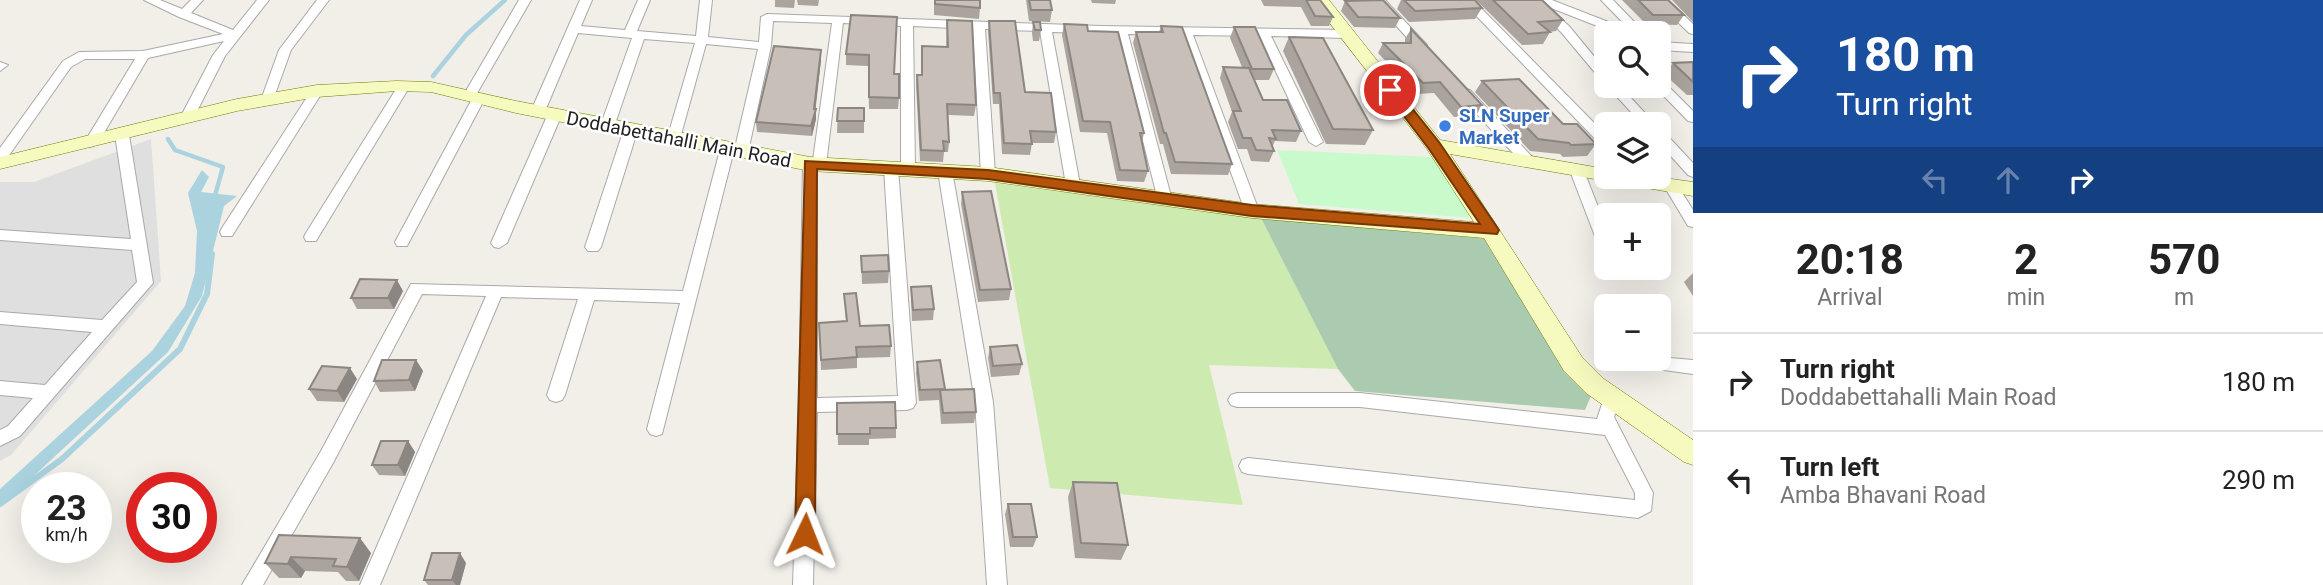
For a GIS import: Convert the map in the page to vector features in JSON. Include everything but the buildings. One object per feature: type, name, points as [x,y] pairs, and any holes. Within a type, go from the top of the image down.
[{"type":"street","points":[[150,0],[235,35]]},
{"type":"street","points":[[183,15],[197,0]]},
{"type":"street","points":[[187,118],[219,55],[263,0]]},
{"type":"street","points":[[267,100],[285,50],[323,0]]},
{"type":"street","points":[[402,242],[526,0]]},
{"type":"street","points":[[499,243],[586,0]]},
{"type":"street","points":[[608,124],[644,0]]},
{"type":"street","points":[[674,139],[701,42],[706,0]]},
{"type":"street","points":[[656,429],[687,297],[765,46],[766,0]]},
{"type":"street","points":[[1320,0],[1434,145],[1492,230],[1573,364],[1595,386],[1688,447]]},
{"type":"street","points":[[1379,0],[1435,61]]},
{"type":"street","points":[[1467,0],[1594,130]]},
{"type":"street","points":[[1533,0],[1565,29],[1594,64]]},
{"type":"street","points":[[1542,0],[1595,21]]},
{"type":"street","points":[[1607,0],[1627,21]]},
{"type":"street","points":[[1661,0],[1693,30]]},
{"type":"street","points":[[767,17],[1045,28],[1347,34]]},
{"type":"street","points":[[803,585],[814,165],[838,20]]},
{"type":"street","points":[[808,405],[907,402],[900,169],[907,22]]},
{"type":"street","points":[[979,25],[988,174]]},
{"type":"street","points":[[1045,28],[1073,185]]},
{"type":"street","points":[[574,29],[765,46]]},
{"type":"street","points":[[1121,30],[1165,200]]},
{"type":"street","points":[[1186,32],[1252,211]]},
{"type":"street","points":[[1263,33],[1316,142]]},
{"type":"street","points":[[0,161],[67,64],[83,55],[144,55],[235,35]]},
{"type":"street","points":[[1671,47],[1693,48]]},
{"type":"street","points":[[91,143],[144,55]]},
{"type":"street","points":[[1454,81],[1530,163]]},
{"type":"street","points":[[311,236],[404,86]]},
{"type":"street","name":"Doddabettahalli Main Road","points":[[0,161],[317,91],[431,87],[674,139],[814,165],[988,174],[1252,211],[1492,230]]},
{"type":"street","points":[[227,232],[317,91]]},
{"type":"street","points":[[1671,95],[1693,118]]},
{"type":"street","points":[[1625,98],[1638,112]]},
{"type":"street","points":[[593,247],[631,129]]},
{"type":"street","points":[[0,438],[14,431],[145,283],[122,135]]},
{"type":"street","points":[[1434,145],[1594,174]]},
{"type":"street","points":[[1671,148],[1693,172]]},
{"type":"street","points":[[945,171],[984,402],[997,585]]},
{"type":"street","points":[[1577,171],[1594,214]]},
{"type":"street","points":[[1671,186],[1693,189]]},
{"type":"street","points":[[1671,186],[1693,222]]},
{"type":"street","points":[[0,235],[139,244]]},
{"type":"street","points":[[252,585],[327,457],[417,288],[687,297]]},
{"type":"street","points":[[370,585],[496,291]]},
{"type":"street","points":[[556,395],[588,293]]},
{"type":"street","points":[[0,318],[106,327]]},
{"type":"street","points":[[1671,365],[1693,367]]},
{"type":"street","points":[[0,388],[49,392]]},
{"type":"street","points":[[1248,466],[1638,509],[1644,505],[1644,493],[1605,417],[1612,397]]},
{"type":"street","points":[[1237,400],[1360,400],[1609,428]]},
{"type":"shaded area","points":[[151,139],[161,281],[11,455],[0,461],[0,182],[34,182]]},
{"type":"green space","points":[[1277,150],[1433,157],[1472,218],[1299,204]]},
{"type":"green space","points":[[995,183],[1261,218],[1338,369],[1209,365],[1243,505],[1050,488]]},
{"type":"green space","points":[[1261,218],[1488,239],[1591,396],[1585,410],[1355,391],[1338,369]]},
{"type":"water","points":[[202,170],[209,177],[201,192],[237,196],[224,206],[202,296],[168,352],[38,472],[21,472],[21,488],[0,507],[0,489],[152,351],[185,306],[195,273],[197,231],[188,193]]},
{"type":"waterway","points":[[433,76],[466,35],[505,0]]},
{"type":"waterway","points":[[168,139],[175,150],[223,167],[214,199]]},
{"type":"waterway","points":[[0,504],[62,459],[180,349],[207,294],[212,254]]},
{"type":"place","name":"SLN Super Market","points":[[1445,126]]},
{"type":"route","points":[[805,534],[810,164],[988,174],[1252,211],[1492,230],[1434,145],[1390,90]]}]
